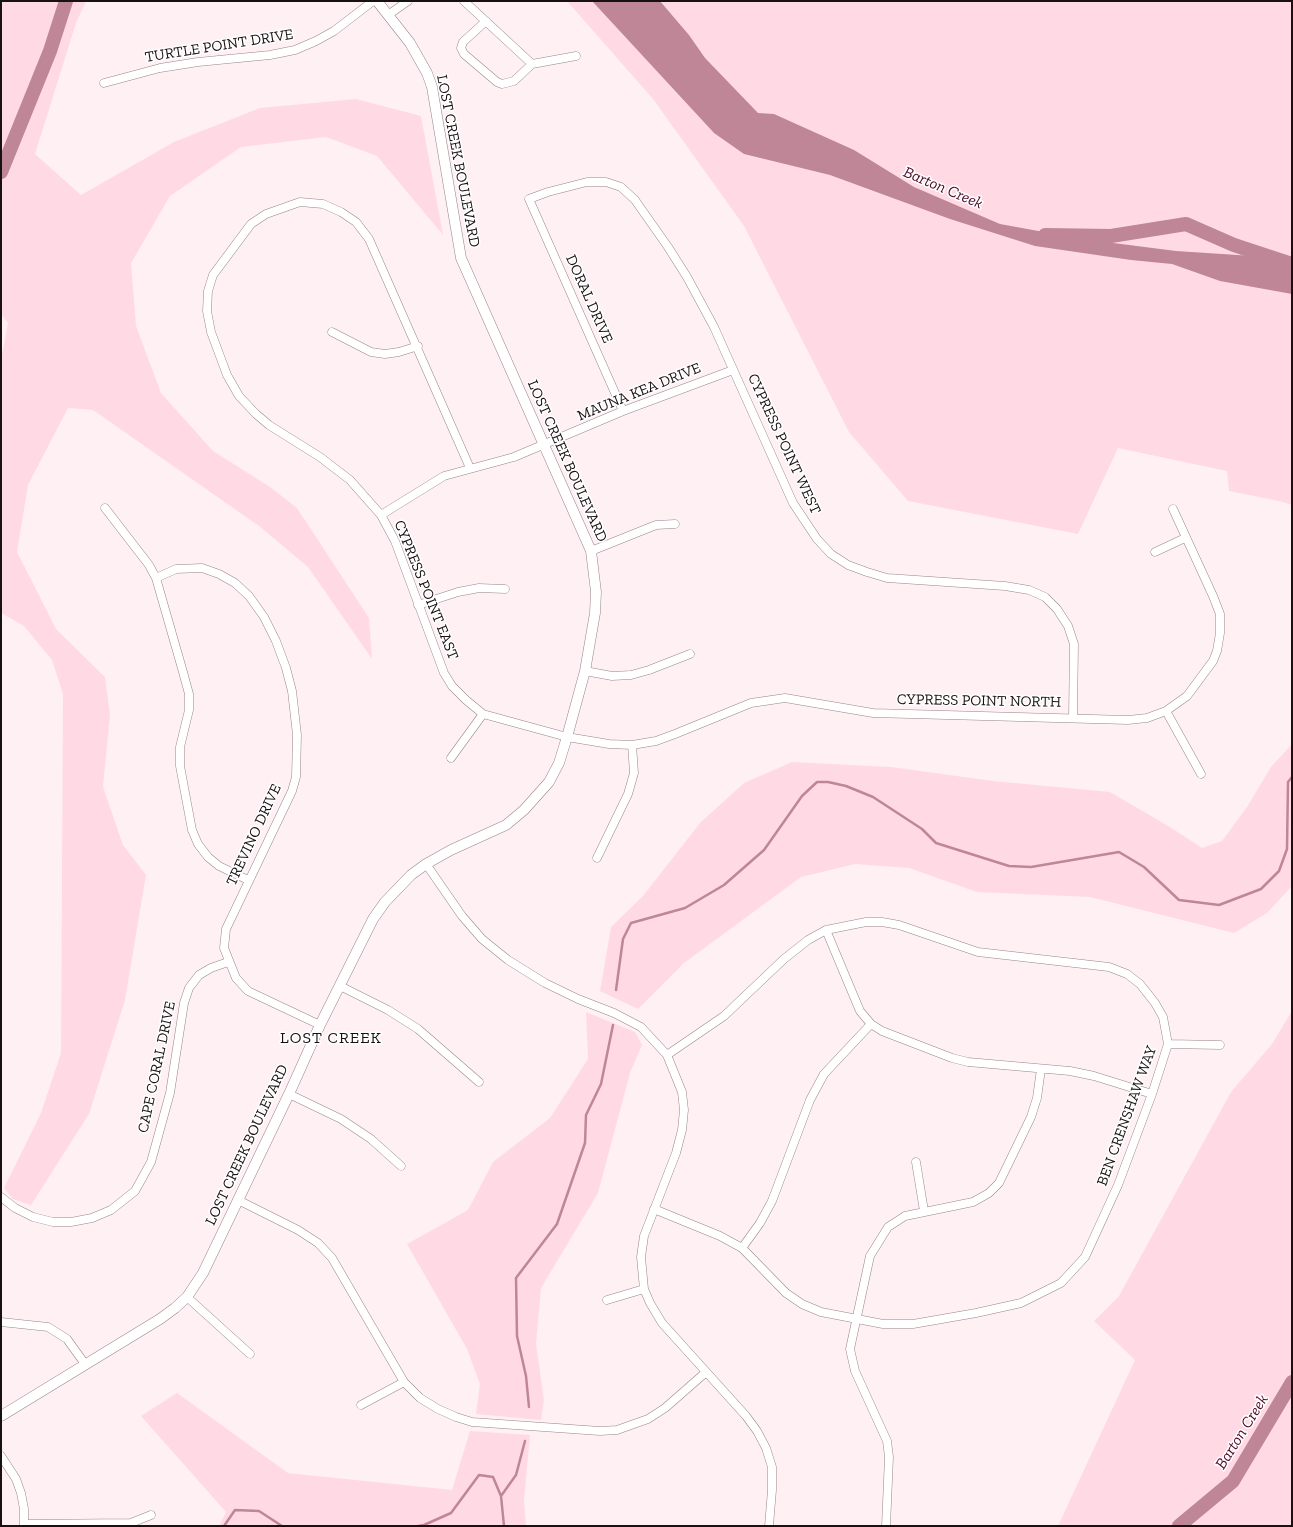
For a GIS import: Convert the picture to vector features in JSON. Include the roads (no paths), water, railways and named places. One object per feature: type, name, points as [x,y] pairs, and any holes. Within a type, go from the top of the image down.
[{"type":"street","name":"TURTLE POINT DRIVE","points":[[104,83],[168,67],[198,62],[270,55],[296,50],[316,42],[334,31],[373,1]]},
{"type":"street","name":"LOST CREEK BOULEVARD","points":[[1,1416],[160,1319],[175,1308],[186,1297],[203,1273],[289,1094],[320,1025],[374,919],[385,902],[411,875],[426,864],[452,850],[506,825],[524,810],[549,782],[559,763],[585,671],[595,613],[596,592],[591,552],[545,445],[461,258],[432,87],[427,73],[410,43],[377,1]]},
{"type":"street","points":[[388,15],[408,1]]},
{"type":"street","points":[[464,1],[532,64]]},
{"type":"street","points":[[486,21],[463,42],[461,48],[464,54],[497,82],[502,84],[514,81],[532,64],[576,56]]},
{"type":"street","name":"CYPRESS POINT WEST","points":[[529,199],[548,192],[587,182],[606,182],[620,187],[635,200],[687,277],[714,327],[793,503],[817,539],[831,554],[848,565],[887,578],[1005,586],[1029,590],[1045,597],[1058,609],[1068,626],[1074,644],[1073,717]]},
{"type":"street","name":"DORAL DRIVE","points":[[529,199],[624,411]]},
{"type":"street","name":"CYPRESS POINT EAST","points":[[470,468],[418,346],[369,239],[356,222],[341,212],[323,204],[300,202],[284,206],[266,214],[251,224],[213,275],[208,291],[207,310],[211,332],[227,375],[239,396],[269,425],[320,457],[350,480],[381,516],[395,541],[444,674],[457,691],[483,714],[567,737]]},
{"type":"street","points":[[332,332],[371,352],[385,354],[399,352],[418,346]]},
{"type":"street","name":"MAUNA KEA DRIVE","points":[[381,516],[444,476],[514,457],[624,411],[733,370]]},
{"type":"street","points":[[105,508],[148,565],[156,578],[162,593],[189,694],[189,710],[180,747],[180,766],[192,830],[198,844],[208,857],[219,866],[248,880]]},
{"type":"street","name":"CYPRESS POINT NORTH","points":[[567,737],[609,744],[632,745],[656,741],[751,703],[785,698],[873,712],[1073,717],[1128,720],[1147,718],[1166,712],[1187,696],[1201,679],[1217,651],[1220,633],[1220,614],[1173,509]]},
{"type":"street","points":[[591,552],[656,525],[675,524]]},
{"type":"street","points":[[1155,552],[1186,538]]},
{"type":"street","name":"TREVINO DRIVE","points":[[156,578],[176,569],[202,568],[219,574],[235,583],[249,596],[264,617],[276,641],[286,668],[292,691],[297,735],[296,777],[292,790],[226,929],[224,948],[228,962],[236,978],[248,991],[320,1025]]},
{"type":"street","points":[[418,605],[458,592],[479,588],[505,589]]},
{"type":"street","points":[[585,671],[612,676],[631,675],[649,670],[690,654]]},
{"type":"street","points":[[1166,712],[1201,774]]},
{"type":"street","points":[[451,758],[483,714]]},
{"type":"street","points":[[597,858],[628,794],[634,773],[632,745]]},
{"type":"street","points":[[426,864],[462,916],[482,939],[508,960],[545,983],[578,999],[614,1013],[641,1027],[668,1055],[682,1092],[684,1110],[682,1130],[676,1152],[644,1236],[641,1257],[644,1289],[650,1304],[662,1323],[705,1373],[746,1416],[757,1431],[766,1448],[772,1467],[772,1490],[768,1526]]},
{"type":"street","name":"BEN CRENSHAW WAY","points":[[654,1209],[720,1236],[742,1248],[786,1293],[802,1304],[821,1312],[883,1324],[913,1324],[976,1314],[1021,1303],[1061,1283],[1085,1257],[1118,1185],[1152,1094],[1168,1044],[1163,1017],[1140,984],[1127,974],[1109,967],[978,952],[899,925],[882,922],[842,926],[826,930],[808,940],[784,959],[724,1016],[668,1055]]},
{"type":"street","points":[[826,930],[860,1010],[871,1024],[882,1031],[952,1058],[968,1062],[1094,1076],[1152,1094]]},
{"type":"street","name":"CAPE CORAL DRIVE","points":[[1,1197],[15,1208],[33,1217],[53,1222],[71,1222],[92,1218],[111,1210],[134,1191],[151,1162],[170,1093],[184,1003],[189,988],[199,976],[211,968],[228,962]]},
{"type":"street","points":[[340,986],[388,1010],[418,1029],[480,1082]]},
{"type":"street","points":[[742,1248],[760,1224],[772,1201],[810,1100],[824,1074],[871,1024]]},
{"type":"street","points":[[1168,1044],[1220,1045]]},
{"type":"street","points":[[886,1526],[889,1457],[887,1441],[852,1361],[850,1350],[855,1319],[870,1256],[888,1227],[905,1216],[973,1202],[988,1194],[999,1183],[1031,1117],[1037,1098],[1041,1069]]},
{"type":"street","points":[[289,1094],[341,1119],[371,1139],[401,1166]]},
{"type":"street","points":[[916,1162],[924,1211]]},
{"type":"street","points":[[238,1200],[298,1230],[318,1243],[332,1258],[404,1382],[420,1398],[438,1409],[456,1417],[472,1422],[600,1431],[617,1430],[648,1419],[665,1408],[705,1373]]},
{"type":"street","points":[[607,1300],[644,1289]]},
{"type":"street","points":[[186,1297],[250,1354]]},
{"type":"street","points":[[1,1322],[48,1327],[67,1339],[85,1364]]},
{"type":"street","points":[[361,1405],[404,1382]]},
{"type":"street","points":[[1,1456],[16,1479],[21,1493],[25,1525],[131,1523],[150,1515]]},
{"type":"waterway","name":"Barton Creek","points":[[1,172],[50,51],[66,1]]},
{"type":"waterway","name":"Barton Creek","points":[[1045,235],[1111,236],[1186,224],[1234,245],[1292,264]]},
{"type":"waterway","points":[[616,990],[623,939],[631,923],[685,908],[724,885],[764,850],[802,796],[817,782],[828,782],[846,786],[873,797],[922,829],[936,843],[1009,866],[1031,867],[1119,852],[1144,867],[1179,900],[1219,905],[1261,889],[1279,871],[1287,849],[1288,782],[1292,777]]},
{"type":"waterway","points":[[529,1407],[526,1376],[517,1336],[516,1278],[557,1224],[585,1143],[586,1115],[601,1084],[613,1025]]},
{"type":"waterway","name":"Barton Creek","points":[[1179,1526],[1233,1481],[1292,1382]]},
{"type":"waterway","points":[[504,1526],[501,1496],[516,1475],[525,1441]]},
{"type":"waterway","points":[[418,1526],[424,1525],[451,1513],[479,1475],[493,1477],[501,1496]]},
{"type":"waterway","points":[[224,1526],[235,1510],[259,1511],[282,1526]]},
{"type":"district","name":"LOST CREEK","points":[[331,1038]]}]
